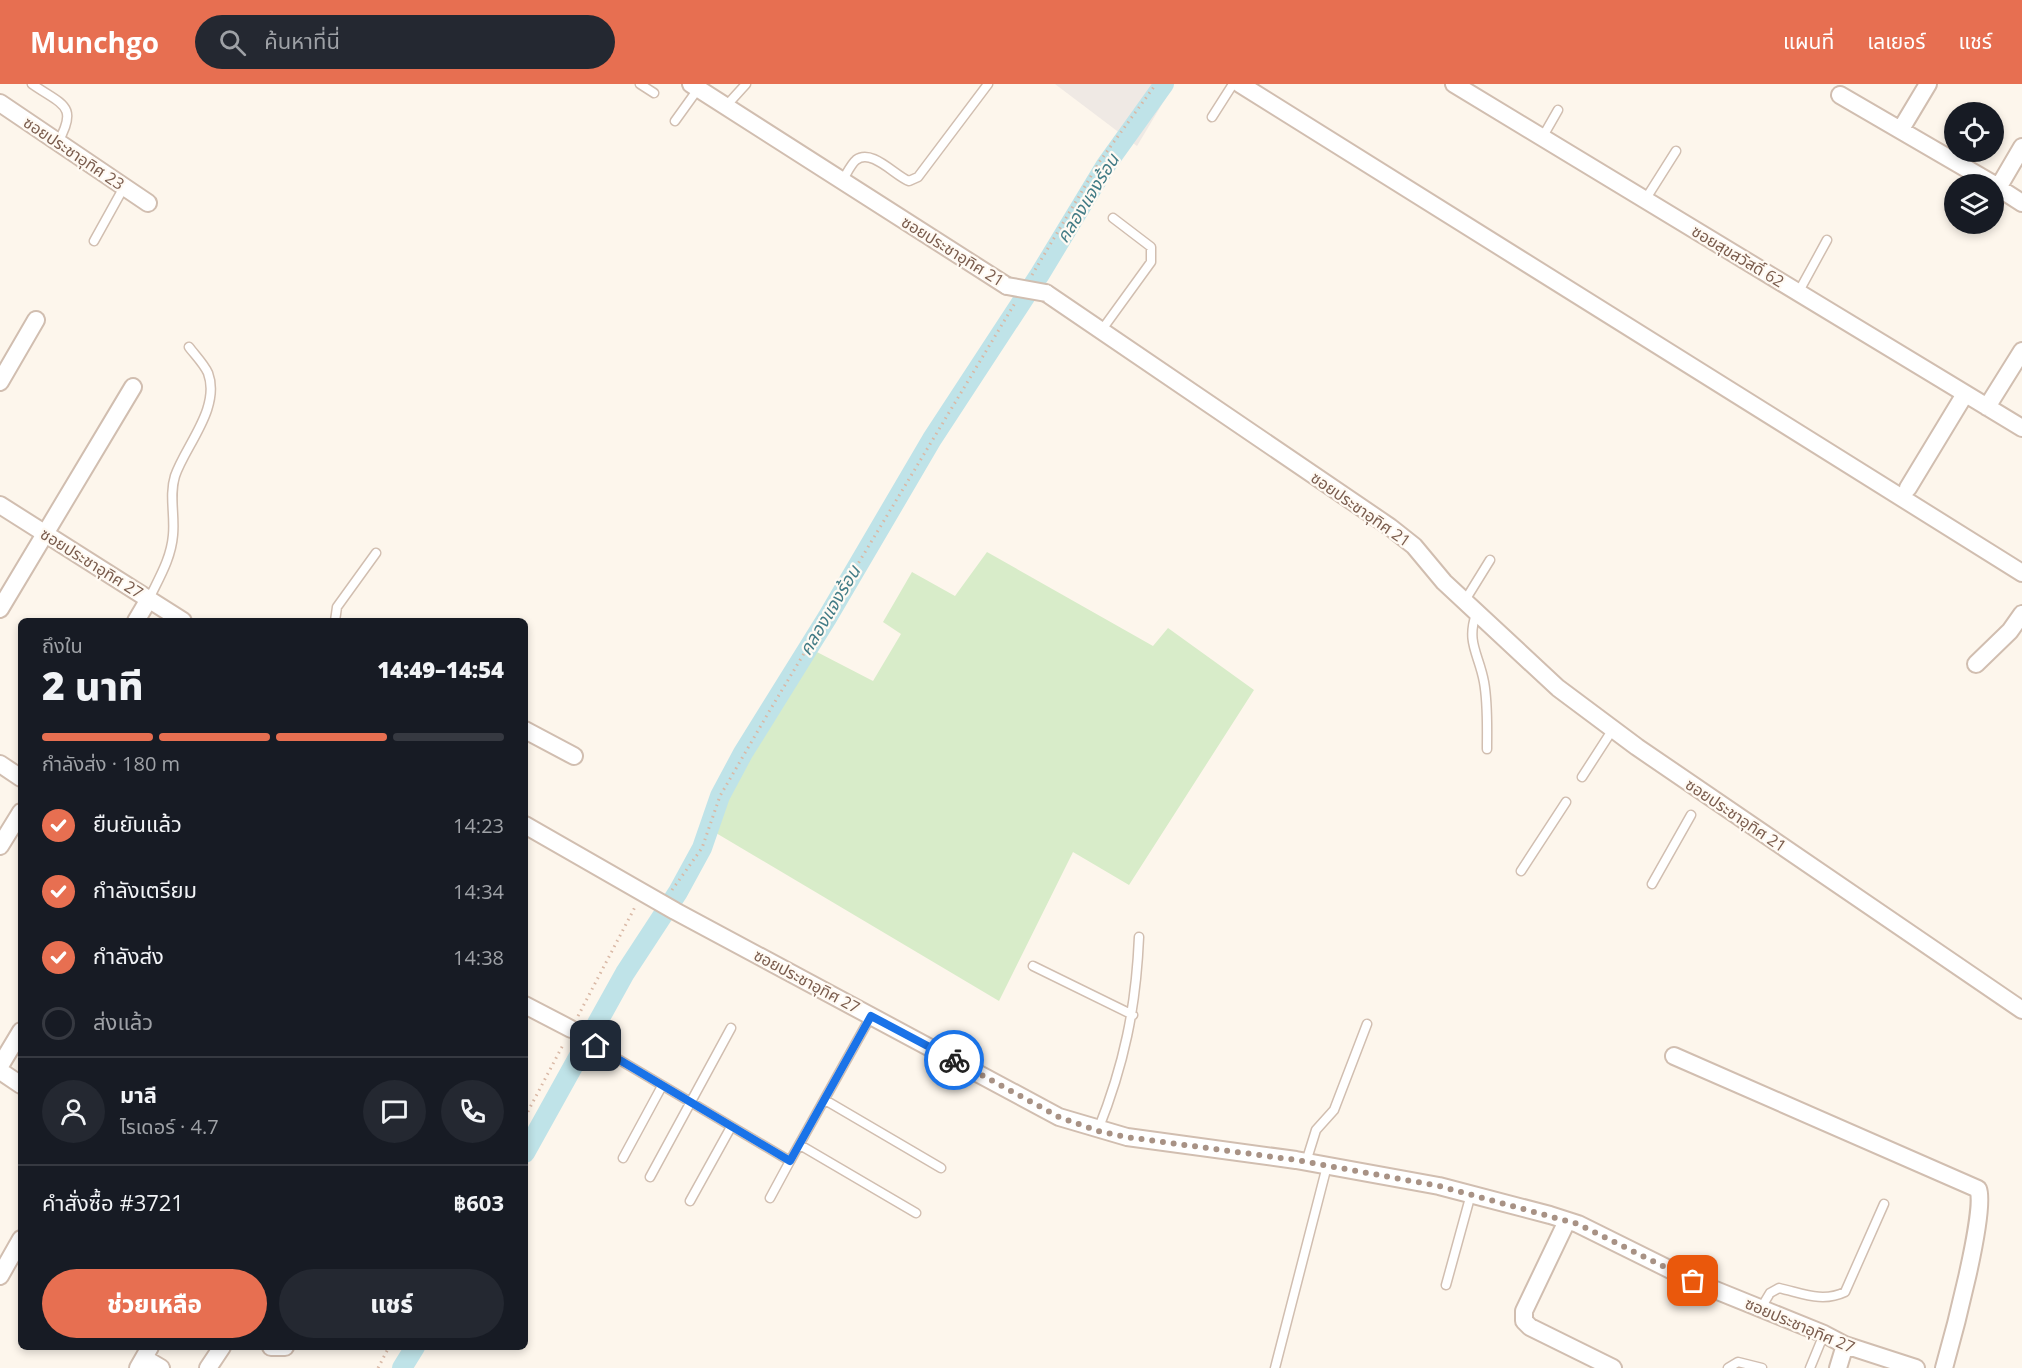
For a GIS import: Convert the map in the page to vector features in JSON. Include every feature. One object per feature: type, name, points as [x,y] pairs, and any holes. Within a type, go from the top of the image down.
[{"type":"street","points":[[1240,84],[2022,573]]},
{"type":"street","name":"ซอยสุขสวัสดิ์ 62","points":[[1454,84],[2022,428]]},
{"type":"street","points":[[1901,129],[1928,84]]},
{"type":"street","name":"ซอยประชาอุทิศ 21","points":[[695,86],[1007,286],[1046,293],[1390,527],[1414,546],[1444,582],[1476,614],[1558,688],[1700,797],[2022,1010]]},
{"type":"street","points":[[1840,95],[1975,174]]},
{"type":"street","name":"ซอยประชาอุทิศ 23","points":[[0,103],[148,203]]},
{"type":"street","points":[[2003,174],[2022,147]]},
{"type":"street","points":[[2004,192],[2022,203]]},
{"type":"street","points":[[0,382],[36,320]]},
{"type":"street","points":[[1987,407],[2022,351]]},
{"type":"street","points":[[0,609],[133,387]]},
{"type":"street","points":[[1908,488],[1965,394]]},
{"type":"street","name":"ซอยประชาอุทิศ 27","points":[[0,505],[178,618]]},
{"type":"street","points":[[138,618],[149,599]]},
{"type":"street","points":[[1976,664],[2010,631],[2022,614]]},
{"type":"street","points":[[528,732],[574,756]]},
{"type":"street","points":[[0,764],[18,776]]},
{"type":"street","points":[[0,846],[18,817]]},
{"type":"street","name":"ซอยประชาอุทิศ 27","points":[[528,827],[669,907],[1059,1117],[1098,1131],[1126,1137],[1306,1162],[1471,1194],[1567,1221],[1693,1281],[1824,1334],[1845,1345],[1916,1368]]},
{"type":"street","points":[[528,1007],[571,1029]]},
{"type":"street","points":[[0,1066],[18,1036]]},
{"type":"street","points":[[1674,1056],[1978,1190],[1981,1196],[1964,1291],[1944,1368]]},
{"type":"street","points":[[0,1071],[18,1083]]},
{"type":"street","points":[[1567,1221],[1524,1311],[1524,1321],[1530,1328],[1613,1368]]},
{"type":"street","points":[[0,1276],[18,1244]]},
{"type":"street","points":[[1838,1368],[1845,1345]]},
{"type":"street","points":[[208,1368],[220,1350]]},
{"type":"street","points":[[144,1358],[161,1368]]},
{"type":"lane","points":[[32,84],[66,108],[69,114],[69,123],[58,142]]},
{"type":"lane","points":[[640,84],[654,93]]},
{"type":"lane","points":[[726,106],[746,84]]},
{"type":"lane","points":[[842,181],[856,160],[865,157],[875,159],[900,178],[909,181],[918,177],[988,84]]},
{"type":"lane","points":[[1212,117],[1233,84]]},
{"type":"lane","points":[[675,121],[695,86]]},
{"type":"lane","points":[[1542,138],[1558,110]]},
{"type":"lane","points":[[1645,200],[1676,152]]},
{"type":"lane","points":[[94,241],[124,187]]},
{"type":"lane","points":[[1101,331],[1151,262],[1152,255],[1151,247],[1113,218]]},
{"type":"lane","points":[[1798,293],[1827,240]]},
{"type":"lane","points":[[149,599],[170,556],[174,516],[171,498],[175,476],[200,432],[210,386],[208,372],[189,347]]},
{"type":"lane","points":[[335,618],[337,607],[376,553]]},
{"type":"lane","points":[[1464,602],[1490,560]]},
{"type":"lane","points":[[1476,614],[1471,628],[1471,641],[1484,681],[1487,703],[1487,749]]},
{"type":"lane","points":[[1582,777],[1613,729]]},
{"type":"lane","points":[[1521,871],[1566,802]]},
{"type":"lane","points":[[1652,884],[1690,815]]},
{"type":"lane","points":[[1098,1131],[1115,1086],[1133,1015],[1139,938]]},
{"type":"lane","points":[[1033,966],[1133,1015]]},
{"type":"lane","points":[[770,1198],[871,1016]]},
{"type":"lane","points":[[1306,1162],[1317,1130],[1334,1110],[1367,1024]]},
{"type":"lane","points":[[650,1177],[731,1028]]},
{"type":"lane","points":[[596,1046],[790,1161]]},
{"type":"lane","points":[[623,1158],[662,1086]]},
{"type":"lane","points":[[825,1100],[941,1168]]},
{"type":"lane","points":[[690,1201],[731,1128]]},
{"type":"lane","points":[[800,1145],[916,1214]]},
{"type":"lane","points":[[1275,1368],[1327,1166]]},
{"type":"lane","points":[[1446,1285],[1471,1194]]},
{"type":"lane","points":[[1761,1308],[1770,1293],[1779,1288],[1820,1298],[1832,1298],[1845,1292],[1884,1204]]},
{"type":"lane","points":[[1810,1368],[1824,1334]]},
{"type":"lane","points":[[1728,1368],[1738,1362],[1762,1368]]},
{"type":"path","points":[[1029,280],[1100,161],[1156,84]]},
{"type":"path","points":[[669,907],[702,848],[720,795],[1016,300]]},
{"type":"path","points":[[528,1111],[643,892]]},
{"type":"path","points":[[378,1368],[387,1350]]},
{"type":"shaded area","points":[[1055,84],[1174,84],[1137,146]]},
{"type":"green space","points":[[987,552],[1153,646],[1168,628],[1254,690],[1129,885],[1073,852],[999,1001],[716,833],[719,813],[740,766],[771,715],[815,651],[873,681],[901,634],[883,622],[912,572],[955,596]]},
{"type":"waterway","name":"คลองแจงร้อน","points":[[528,1148],[625,973],[678,892],[702,848],[720,796],[743,753],[827,618],[932,439],[1040,274],[1106,165],[1164,84]]},
{"type":"waterway","name":"คลองแจงร้อน","points":[[402,1368],[413,1350]]},
{"type":"way so far","points":[[954,1060],[1059,1117],[1098,1131],[1126,1137],[1296,1160],[1439,1186],[1578,1224],[1693,1281]]},
{"type":"route","points":[[596,1046],[790,1161],[871,1016],[954,1060]]}]
